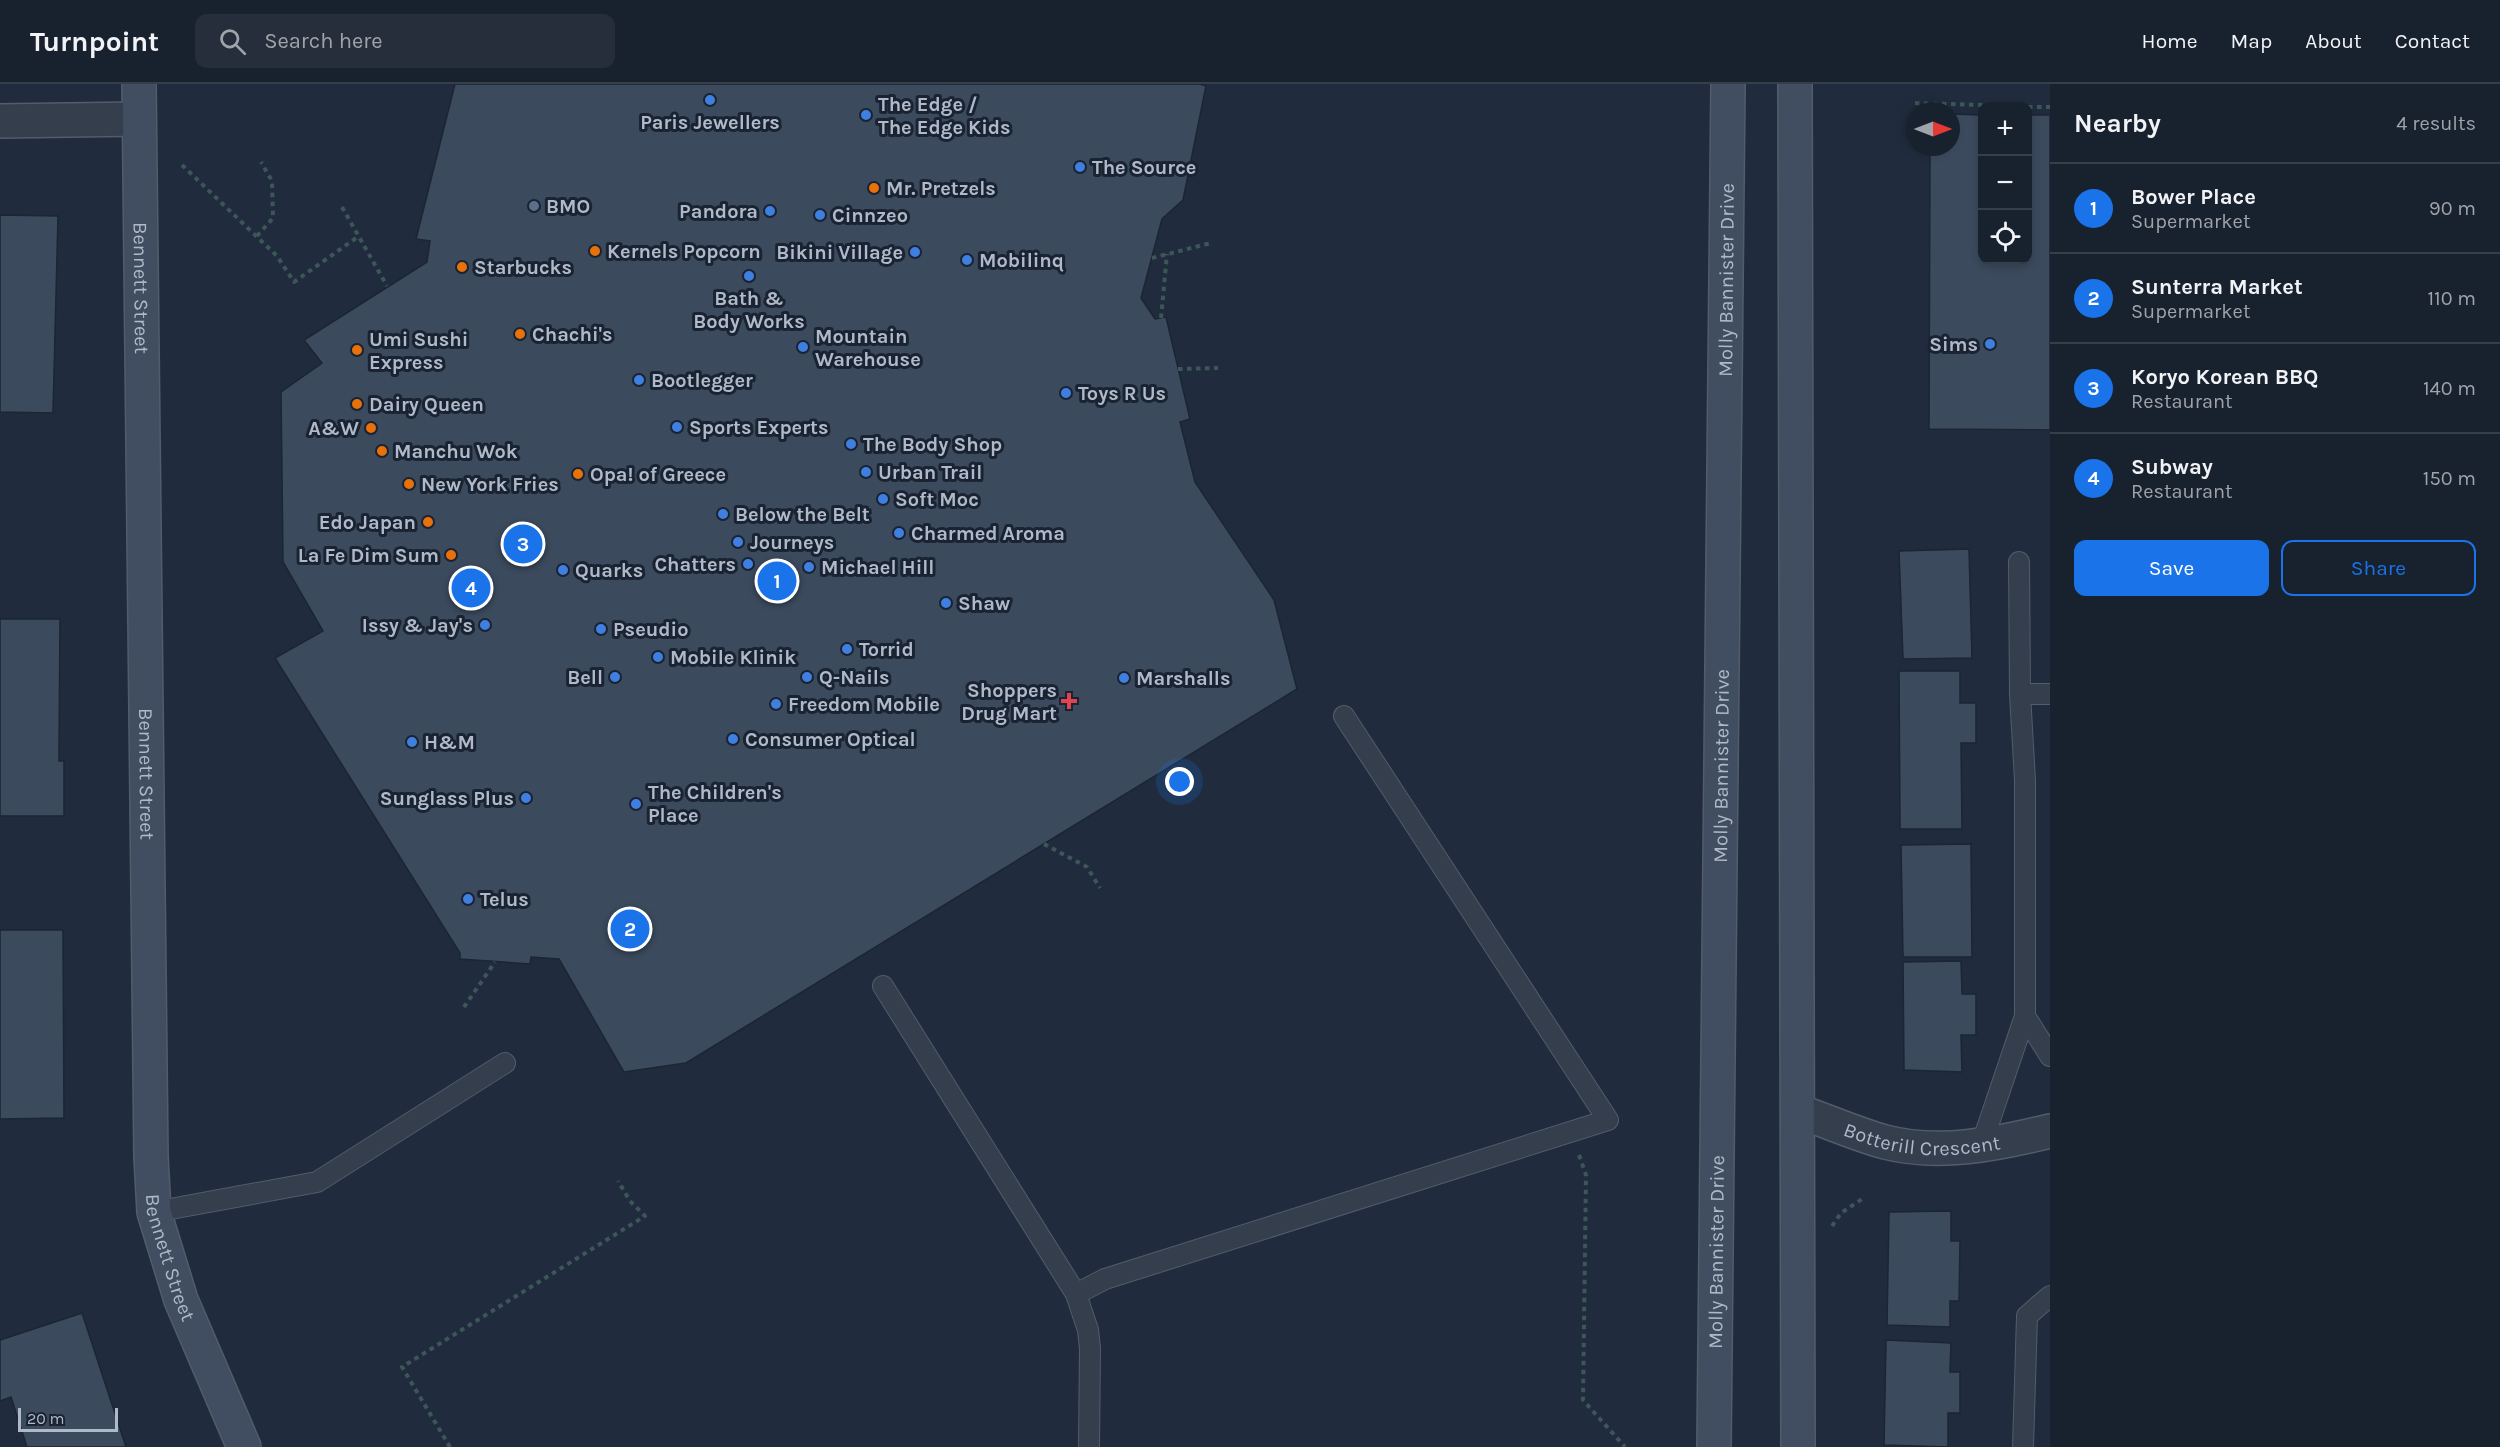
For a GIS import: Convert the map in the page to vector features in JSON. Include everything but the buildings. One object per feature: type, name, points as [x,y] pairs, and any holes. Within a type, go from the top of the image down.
[{"type":"street","name":"Bennett Street","points":[[139,84],[151,1157],[154,1212],[181,1300],[244,1447]]},
{"type":"street","name":"Molly Bannister Drive","points":[[1714,1447],[1728,84]]},
{"type":"street","points":[[1795,84],[1798,1447]]},
{"type":"street","points":[[0,121],[139,119]]},
{"type":"street","name":"Botterill Crescent","points":[[1798,1111],[1886,1142],[1943,1147],[1981,1146],[2050,1131]]},
{"type":"lane","points":[[1981,1146],[2025,1016],[2025,780],[2020,694],[2019,562]]},
{"type":"lane","points":[[2020,694],[2050,694]]},
{"type":"lane","points":[[1076,1294],[1105,1279],[1608,1120],[1344,716]]},
{"type":"lane","points":[[884,986],[1076,1294],[1088,1330],[1090,1348],[1089,1447]]},
{"type":"lane","points":[[2025,1016],[2050,1056]]},
{"type":"lane","points":[[154,1212],[317,1182],[505,1063]]},
{"type":"lane","points":[[2023,1447],[2027,1316],[2050,1296]]},
{"type":"path","points":[[1960,105],[1978,105]]},
{"type":"path","points":[[2032,107],[2050,107]]},
{"type":"path","points":[[257,236],[273,218],[272,181],[261,162]]},
{"type":"path","points":[[182,165],[277,256],[294,282],[359,236]]},
{"type":"path","points":[[342,207],[387,286]]},
{"type":"path","points":[[1152,258],[1211,243]]},
{"type":"path","points":[[1161,318],[1167,254]]},
{"type":"path","points":[[1178,369],[1218,368]]},
{"type":"path","points":[[1044,844],[1087,867],[1100,888]]},
{"type":"path","points":[[464,1007],[495,962]]},
{"type":"path","points":[[1572,1132],[1586,1175],[1583,1400],[1625,1447]]},
{"type":"path","points":[[450,1447],[402,1367],[645,1216],[630,1201],[618,1181]]},
{"type":"place","name":"Paris Jewellers","points":[[710,100]]},
{"type":"place","name":"The Edge / The Edge Kids","points":[[866,115]]},
{"type":"place","name":"The Source","points":[[1080,167]]},
{"type":"place","name":"Mr. Pretzels","points":[[874,188]]},
{"type":"place","name":"BMO","points":[[534,206]]},
{"type":"place","name":"Pandora","points":[[770,211]]},
{"type":"place","name":"Cinnzeo","points":[[820,215]]},
{"type":"place","name":"Kernels Popcorn","points":[[595,251]]},
{"type":"place","name":"Bikini Village","points":[[915,252]]},
{"type":"place","name":"Mobilinq","points":[[967,260]]},
{"type":"place","name":"Starbucks","points":[[462,267]]},
{"type":"place","name":"Bath & Body Works","points":[[749,276]]},
{"type":"place","name":"Chachi's","points":[[520,334]]},
{"type":"place","name":"Sims","points":[[1990,344]]},
{"type":"place","name":"Mountain Warehouse","points":[[803,347]]},
{"type":"place","name":"Umi Sushi Express","points":[[357,350]]},
{"type":"place","name":"Bootlegger","points":[[639,380]]},
{"type":"place","name":"Toys R Us","points":[[1066,393]]},
{"type":"place","name":"Dairy Queen","points":[[357,404]]},
{"type":"place","name":"Sports Experts","points":[[677,427]]},
{"type":"place","name":"A&W","points":[[371,428]]},
{"type":"place","name":"The Body Shop","points":[[851,444]]},
{"type":"place","name":"Manchu Wok","points":[[382,451]]},
{"type":"place","name":"Urban Trail","points":[[866,472]]},
{"type":"place","name":"Opa! of Greece","points":[[578,474]]},
{"type":"place","name":"New York Fries","points":[[409,484]]},
{"type":"place","name":"Soft Moc","points":[[883,499]]},
{"type":"place","name":"Below the Belt","points":[[723,514]]},
{"type":"place","name":"Edo Japan","points":[[428,522]]},
{"type":"place","name":"Charmed Aroma","points":[[899,533]]},
{"type":"place","name":"Journeys","points":[[738,542]]},
{"type":"place","name":"Koryo Korean BBQ","points":[[523,544]]},
{"type":"place","name":"La Fe Dim Sum","points":[[451,555]]},
{"type":"place","name":"Chatters","points":[[748,564]]},
{"type":"place","name":"Michael Hill","points":[[809,567]]},
{"type":"place","name":"Quarks","points":[[563,570]]},
{"type":"place","name":"Bower Place","points":[[777,581]]},
{"type":"place","name":"Subway","points":[[471,588]]},
{"type":"place","name":"Shaw","points":[[946,603]]},
{"type":"place","name":"Issy & Jay's","points":[[485,625]]},
{"type":"place","name":"Pseudio","points":[[601,629]]},
{"type":"place","name":"Torrid","points":[[847,649]]},
{"type":"place","name":"Mobile Klinik","points":[[658,657]]},
{"type":"place","name":"Bell","points":[[615,677]]},
{"type":"place","name":"Q-Nails","points":[[807,677]]},
{"type":"place","name":"Marshalls","points":[[1124,678]]},
{"type":"place","name":"Shoppers Drug Mart","points":[[1069,701]]},
{"type":"place","name":"Freedom Mobile","points":[[776,704]]},
{"type":"place","name":"Consumer Optical","points":[[733,739]]},
{"type":"place","name":"H&M","points":[[412,742]]},
{"type":"place","name":"Sunglass Plus","points":[[526,798]]},
{"type":"place","name":"The Children's Place","points":[[636,804]]},
{"type":"place","name":"Telus","points":[[468,899]]},
{"type":"place","name":"Sunterra Market","points":[[630,929]]}]
